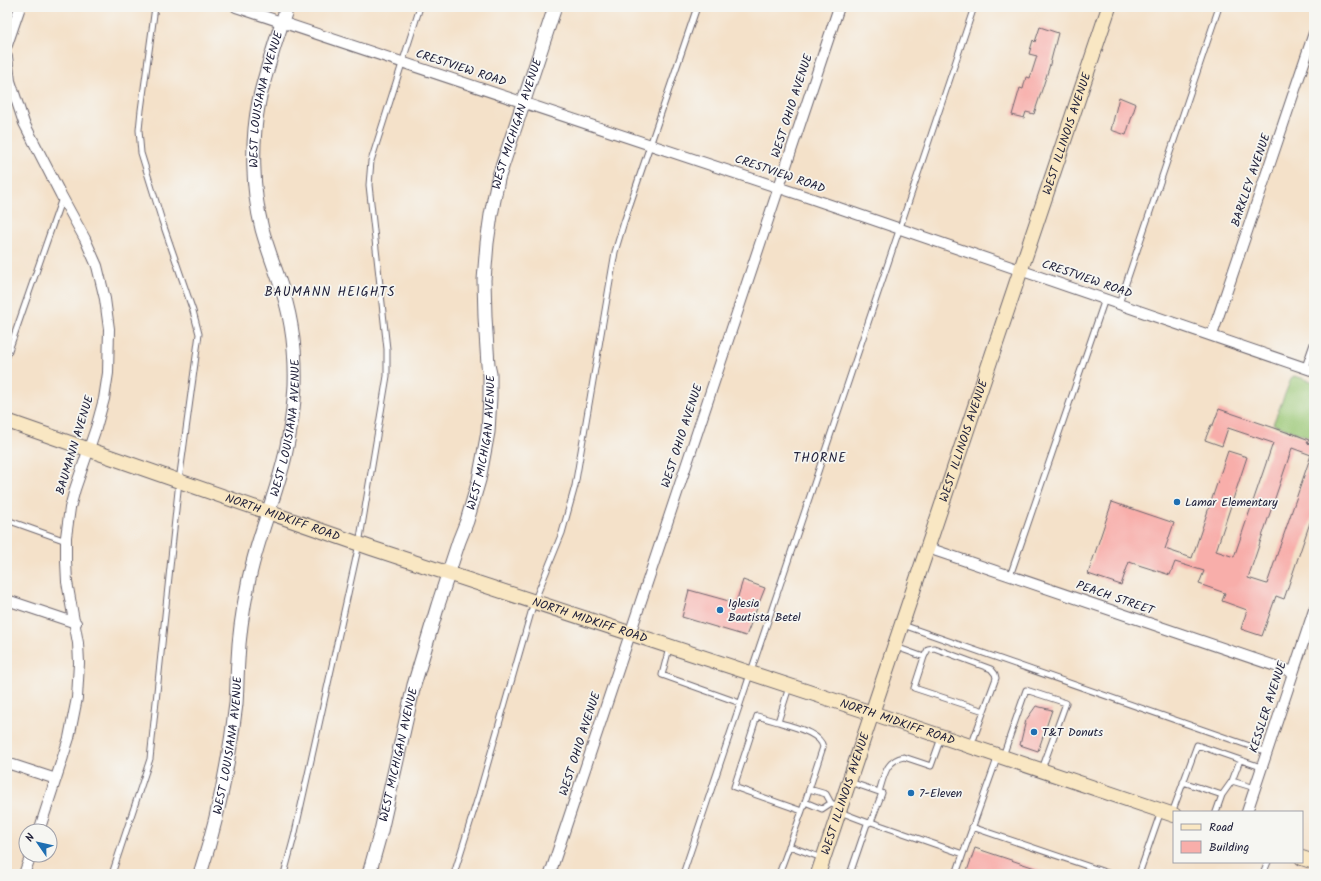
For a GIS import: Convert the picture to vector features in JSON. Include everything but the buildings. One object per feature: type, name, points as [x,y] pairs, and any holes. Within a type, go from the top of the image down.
[{"type":"main road","name":"WEST ILLINOIS AVENUE","points":[[818,874],[837,807],[849,782],[895,647],[1109,7]]},
{"type":"main road","name":"NORTH MIDKIFF ROAD","points":[[7,421],[359,544],[941,736],[1169,813]]},
{"type":"main road","points":[[1303,858],[1314,862]]},
{"type":"street","points":[[7,45],[20,7]]},
{"type":"street","name":"CRESTVIEW ROAD","points":[[236,7],[524,102],[1310,369]]},
{"type":"street","name":"WEST LOUISIANA AVENUE","points":[[200,874],[209,848],[224,785],[236,705],[238,658],[244,605],[252,564],[285,457],[294,395],[293,344],[279,278],[269,253],[258,206],[255,185],[254,152],[260,99],[267,70],[287,7]]},
{"type":"street","name":"WEST MICHIGAN AVENUE","points":[[369,874],[414,685],[459,541],[468,521],[479,480],[487,438],[490,396],[490,374],[486,346],[484,298],[487,243],[498,179],[555,7]]},
{"type":"street","name":"WEST OHIO AVENUE","points":[[550,874],[839,7]]},
{"type":"street","name":"BARKLEY AVENUE","points":[[1212,335],[1314,33]]},
{"type":"street","name":"BAUMANN AVENUE","points":[[7,57],[10,81],[24,123],[62,198],[86,239],[97,266],[108,316],[109,346],[106,381],[98,421],[70,508],[66,541],[67,582],[70,602],[76,623],[79,663],[77,698],[69,738],[42,823]]},
{"type":"street","name":"PEACH STREET","points":[[928,548],[1293,672]]},
{"type":"street","points":[[7,600],[76,623]]},
{"type":"street","name":"KESSLER AVENUE","points":[[1247,811],[1314,610]]},
{"type":"street","points":[[7,763],[56,779]]},
{"type":"street","points":[[24,874],[27,863]]},
{"type":"lane","points":[[112,874],[150,758],[179,481],[199,334],[193,311],[162,221],[141,153],[139,130],[140,117],[155,7]]},
{"type":"lane","points":[[284,874],[294,837],[359,544],[386,376],[387,349],[369,185],[371,161],[420,7]]},
{"type":"lane","points":[[454,874],[479,794],[534,602],[562,533],[576,486],[615,252],[697,7]]},
{"type":"lane","points":[[683,874],[974,7]]},
{"type":"lane","points":[[1120,304],[1219,7]]},
{"type":"lane","points":[[7,356],[62,198]]},
{"type":"lane","points":[[1010,576],[1105,299]]},
{"type":"lane","points":[[1310,369],[1314,341]]},
{"type":"lane","points":[[7,520],[66,541]]},
{"type":"lane","points":[[902,625],[1267,752]]},
{"type":"lane","points":[[669,647],[662,675],[740,703]]},
{"type":"lane","points":[[895,647],[924,657]]},
{"type":"lane","points":[[971,747],[996,678],[995,674],[991,669],[934,648],[928,649],[914,688],[984,711]]},
{"type":"lane","points":[[778,722],[789,686]]},
{"type":"lane","points":[[956,874],[972,827],[1026,690],[1066,703],[1041,770]]},
{"type":"lane","points":[[779,874],[802,811],[823,747],[818,738],[812,734],[757,716],[734,787],[802,811]]},
{"type":"lane","points":[[879,792],[887,767],[892,762],[904,757],[931,766],[941,736]]},
{"type":"lane","points":[[1139,874],[1183,782],[1197,745],[1261,768]]},
{"type":"lane","points":[[1216,811],[1222,796],[1232,781],[1240,760]]},
{"type":"lane","points":[[1232,781],[1255,788]]},
{"type":"lane","points":[[849,782],[882,792],[870,822],[867,824],[850,874]]},
{"type":"lane","points":[[1183,782],[1222,796]]},
{"type":"lane","points":[[809,789],[826,794],[837,807],[870,822],[963,854]]},
{"type":"lane","points":[[804,802],[822,808],[837,807]]},
{"type":"lane","points":[[972,827],[1111,874]]},
{"type":"lane","points":[[789,846],[823,858]]},
{"type":"lane","points":[[1263,874],[1268,863]]},
{"type":"green space","points":[[1295,376],[1314,382],[1314,439],[1273,424],[1291,379]]},
{"type":"place","name":"Lamar Elementary","points":[[1177,502]]},
{"type":"place","name":"Iglesia Bautista Betel","points":[[720,610]]},
{"type":"place","name":"T&T Donuts","points":[[1034,732]]},
{"type":"place","name":"7-Eleven","points":[[911,793]]},
{"type":"district","name":"BAUMANN HEIGHTS","points":[[330,292]]},
{"type":"district","name":"THORNE","points":[[820,458]]}]
